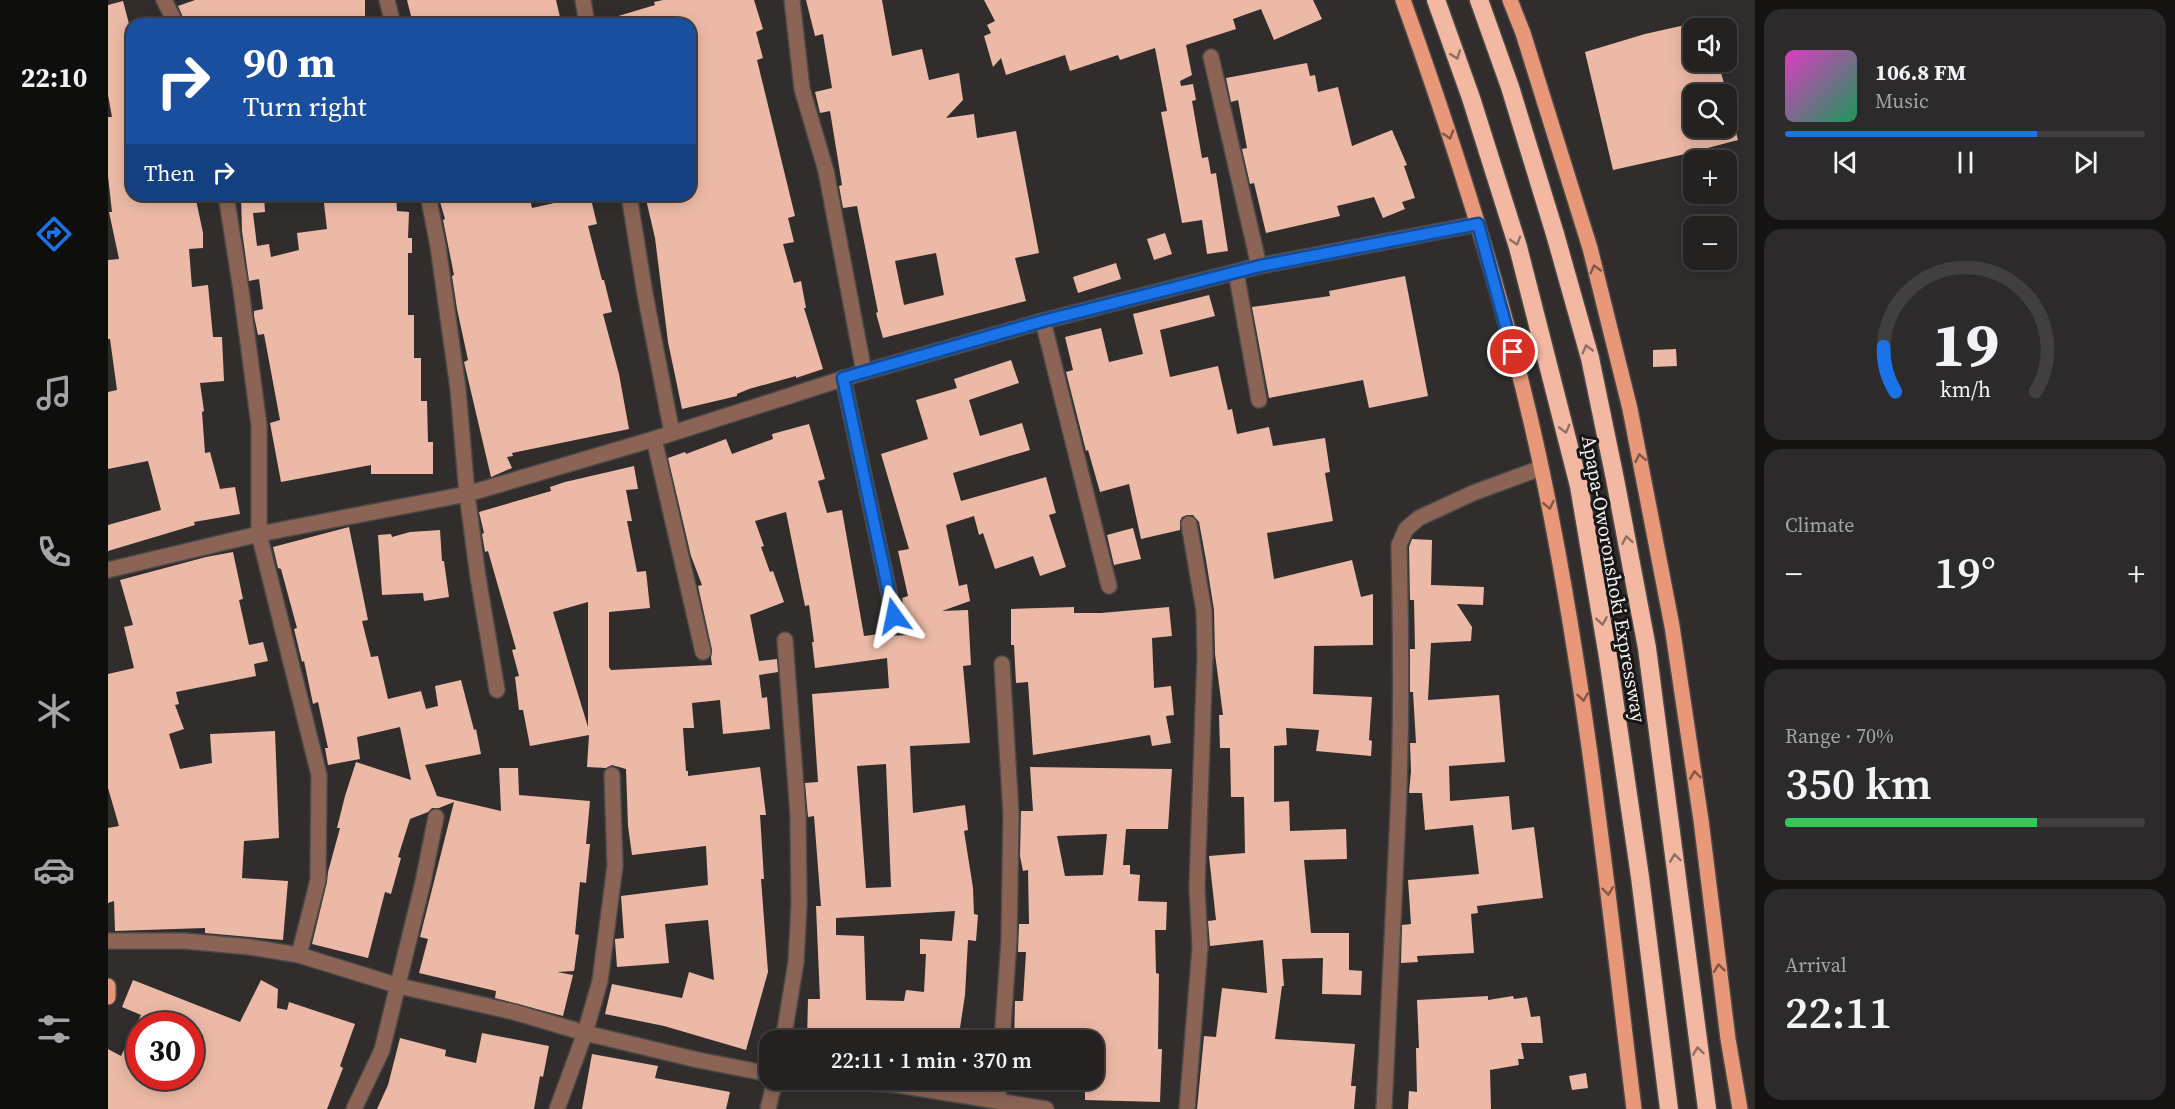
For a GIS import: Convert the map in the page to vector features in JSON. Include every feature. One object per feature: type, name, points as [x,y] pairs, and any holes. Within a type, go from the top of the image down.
[{"type":"highway","name":"Apapa-Oworonshoki Expressway","points":[[1436,0],[1471,98],[1518,247],[1579,486],[1608,657],[1640,877],[1669,1109]]},
{"type":"highway","name":"Apapa-Oworonshoki Expressway","points":[[1479,0],[1510,87],[1556,234],[1590,358],[1613,468],[1647,648],[1707,1109]]},
{"type":"main road","points":[[1403,0],[1478,224],[1513,352],[1541,468],[1578,665],[1634,1109]]},
{"type":"main road","points":[[1510,0],[1590,248],[1630,409],[1674,637],[1700,809],[1728,1039],[1740,1109]]},
{"type":"main road","points":[[108,986],[108,997]]},
{"type":"street","points":[[164,0],[173,18]]},
{"type":"street","points":[[387,0],[392,18]]},
{"type":"street","points":[[583,0],[586,18]]},
{"type":"street","points":[[792,0],[802,89],[826,171],[864,372]]},
{"type":"street","points":[[1211,57],[1260,266]]},
{"type":"street","points":[[227,201],[259,425],[259,534],[319,775],[318,880],[299,955]]},
{"type":"street","points":[[429,201],[438,246],[458,389],[467,494],[478,577],[497,690]]},
{"type":"street","points":[[630,201],[672,433]]},
{"type":"street","points":[[108,570],[259,534],[467,494],[654,439],[843,378],[1043,321],[1260,266],[1478,224]]},
{"type":"street","points":[[1236,272],[1259,400]]},
{"type":"street","points":[[1043,321],[1109,586]]},
{"type":"street","points":[[843,378],[894,616]]},
{"type":"street","points":[[654,439],[703,652]]},
{"type":"street","points":[[1384,1109],[1398,812],[1402,656],[1399,545],[1406,529],[1419,518],[1473,493],[1541,468]]},
{"type":"street","points":[[1186,1109],[1200,947],[1197,887],[1205,655],[1204,611],[1189,524]]},
{"type":"street","points":[[785,640],[798,815],[799,905],[796,962],[785,1030]]},
{"type":"street","points":[[1002,664],[1011,814],[1009,940],[1003,1030]]},
{"type":"street","points":[[557,1109],[585,1033],[600,981],[615,866],[612,775]]},
{"type":"street","points":[[354,1109],[382,1050],[399,986],[436,817]]},
{"type":"street","points":[[108,941],[185,941],[250,947],[299,955],[399,986],[514,1012],[585,1033],[698,1060],[759,1072]]},
{"type":"street","points":[[768,1109],[773,1090]]},
{"type":"street","points":[[923,1090],[988,1103],[1046,1109]]},
{"type":"building","points":[[195,0],[365,0],[365,18],[183,18],[178,6]]},
{"type":"building","points":[[407,0],[556,0],[560,17],[555,18],[412,18]]},
{"type":"building","points":[[663,0],[754,0],[763,29],[756,32],[763,58],[757,60],[795,216],[788,218],[794,242],[783,244],[794,283],[801,281],[806,308],[804,308],[823,369],[749,389],[737,396],[682,409],[668,342],[655,238],[646,201],[696,201],[696,18],[612,18],[655,5],[654,2]]},
{"type":"building","points":[[806,0],[882,0],[892,56],[922,49],[929,80],[959,73],[963,100],[946,118],[974,114],[977,138],[1016,131],[1039,253],[1015,258],[1026,301],[883,338],[876,313],[878,312],[857,206],[843,208],[839,186],[842,185],[830,111],[820,113],[815,92],[832,88],[823,34],[815,36]],"holes":[[[936,253],[944,295],[904,305],[895,261]]]},
{"type":"building","points":[[984,0],[1313,0],[1322,19],[1274,40],[1261,9],[1233,19],[1236,29],[1186,45],[1192,75],[1180,81],[1181,86],[1193,84],[1196,100],[1192,101],[1202,158],[1208,157],[1211,174],[1216,173],[1228,251],[1207,254],[1202,220],[1182,223],[1161,112],[1167,111],[1155,48],[1120,60],[1118,55],[1070,71],[1065,55],[1006,75],[1001,58],[993,67],[984,36],[991,33],[987,25],[995,21]]},
{"type":"building","points":[[123,1],[128,18],[126,201],[196,201],[203,233],[203,248],[189,249],[192,287],[208,285],[213,337],[222,337],[224,381],[200,383],[204,411],[202,412],[205,453],[210,452],[220,489],[235,487],[240,514],[194,522],[195,525],[108,551],[108,525],[161,510],[148,461],[108,469],[108,392],[117,390],[110,339],[108,339],[108,260],[119,259],[109,212],[112,212],[108,176],[108,117],[112,117],[108,95],[108,5]]},
{"type":"building","points":[[1683,25],[1683,72],[1721,72],[1724,84],[1683,84],[1683,138],[1737,138],[1737,136],[1738,140],[1700,150],[1683,150],[1683,154],[1613,170],[1585,52]]},
{"type":"building","points":[[1307,63],[1310,76],[1315,75],[1318,92],[1338,87],[1352,146],[1392,130],[1407,165],[1404,166],[1415,198],[1402,202],[1405,209],[1383,218],[1374,197],[1337,206],[1340,216],[1266,233],[1254,183],[1250,184],[1242,149],[1247,148],[1238,100],[1231,102],[1226,78]]},
{"type":"building","points":[[241,201],[264,201],[265,212],[253,213],[257,246],[269,244],[271,257],[299,250],[297,233],[327,229],[324,201],[396,201],[397,211],[409,212],[408,238],[412,238],[412,253],[408,253],[408,315],[414,315],[414,358],[421,358],[421,401],[427,401],[428,442],[433,442],[433,474],[371,474],[371,465],[281,482],[270,423],[280,420],[264,334],[258,335],[254,316],[254,311],[263,309],[259,279],[249,281],[242,231]]},
{"type":"building","points":[[440,201],[530,201],[532,208],[563,201],[591,201],[597,224],[588,226],[612,312],[603,314],[619,374],[629,429],[512,453],[513,456],[507,457],[512,468],[491,477],[464,362],[468,360],[457,309],[452,276],[454,275],[443,220],[445,219]]},
{"type":"building","points":[[1165,233],[1172,254],[1154,260],[1147,239]]},
{"type":"building","points":[[1116,263],[1121,279],[1078,293],[1073,277]]},
{"type":"building","points":[[1405,276],[1428,396],[1369,408],[1363,380],[1269,398],[1252,307],[1330,296],[1329,291]]},
{"type":"building","points":[[1209,295],[1215,316],[1160,330],[1170,377],[1218,366],[1228,410],[1232,409],[1237,434],[1269,427],[1273,446],[1325,438],[1330,472],[1325,473],[1333,521],[1267,533],[1274,579],[1352,560],[1361,597],[1373,594],[1373,645],[1314,646],[1313,694],[1372,697],[1369,740],[1372,741],[1371,756],[1316,751],[1319,730],[1286,728],[1287,745],[1274,746],[1274,802],[1289,801],[1290,831],[1346,829],[1347,859],[1304,860],[1311,933],[1349,933],[1349,970],[1362,971],[1361,995],[1322,994],[1323,958],[1282,959],[1284,986],[1282,986],[1275,1039],[1355,1044],[1351,1086],[1356,1086],[1354,1109],[1197,1109],[1204,1036],[1216,1037],[1222,988],[1267,993],[1263,940],[1210,946],[1208,921],[1216,920],[1209,856],[1245,853],[1244,797],[1231,797],[1230,748],[1220,748],[1219,715],[1223,715],[1215,654],[1214,610],[1206,560],[1199,522],[1193,515],[1182,517],[1180,530],[1141,539],[1129,484],[1100,492],[1088,450],[1086,451],[1066,372],[1073,370],[1065,337],[1101,328],[1109,362],[1143,354],[1133,314]]},
{"type":"building","points":[[1676,349],[1677,366],[1653,367],[1653,350]]},
{"type":"building","points":[[1011,360],[1019,383],[969,400],[980,436],[1022,423],[1030,450],[953,473],[961,501],[1046,477],[1056,513],[1049,515],[1066,567],[1040,576],[1033,556],[995,569],[983,533],[979,535],[974,516],[946,525],[959,586],[967,584],[970,601],[942,611],[968,610],[971,665],[963,666],[970,743],[910,746],[913,813],[965,805],[968,830],[964,831],[973,888],[974,914],[978,915],[976,941],[968,940],[965,995],[960,1030],[807,1030],[808,999],[820,999],[816,906],[821,906],[814,816],[808,817],[805,783],[818,782],[812,694],[889,688],[887,658],[815,668],[809,605],[805,606],[786,512],[755,521],[764,546],[761,547],[770,572],[773,571],[784,602],[750,615],[759,661],[777,659],[778,672],[759,675],[762,698],[767,697],[770,729],[723,734],[720,700],[692,703],[694,728],[683,728],[688,776],[760,767],[766,815],[760,815],[764,879],[761,879],[768,972],[746,1050],[664,1026],[605,1014],[612,984],[682,998],[689,972],[714,980],[708,920],[665,924],[669,963],[617,967],[615,941],[615,939],[624,938],[621,896],[708,885],[706,846],[632,855],[628,826],[626,769],[612,765],[606,768],[587,767],[589,735],[530,746],[523,710],[519,710],[515,677],[519,676],[512,650],[516,649],[488,551],[485,552],[482,534],[484,533],[479,512],[551,491],[550,487],[565,482],[634,466],[638,489],[626,490],[632,521],[627,521],[637,572],[646,571],[650,608],[609,612],[609,667],[611,670],[712,665],[712,650],[698,586],[702,585],[691,556],[668,458],[685,452],[686,454],[726,439],[732,454],[773,439],[772,434],[809,424],[825,479],[818,481],[827,513],[842,510],[864,636],[910,635],[902,598],[908,596],[898,551],[909,549],[881,454],[928,439],[916,400],[957,388],[954,379]],"holes":[[[588,602],[588,727],[553,612]],[[886,764],[891,887],[866,888],[857,766]],[[955,911],[952,941],[920,939],[920,954],[926,954],[924,992],[906,990],[904,1001],[866,1000],[864,936],[836,935],[836,918]]]},
{"type":"building","points":[[349,527],[368,620],[362,621],[371,657],[378,656],[388,699],[421,691],[426,709],[438,706],[435,686],[461,680],[481,754],[425,765],[437,796],[501,811],[499,768],[518,768],[519,795],[590,801],[586,844],[590,844],[586,883],[580,882],[575,934],[579,935],[574,971],[557,972],[573,975],[563,1016],[495,998],[496,991],[419,973],[428,939],[420,937],[454,802],[439,808],[432,808],[410,819],[398,857],[401,858],[391,894],[385,892],[368,958],[312,944],[340,828],[337,828],[356,762],[411,780],[400,727],[357,737],[360,759],[328,765],[325,748],[328,748],[318,702],[313,704],[304,661],[302,662],[294,629],[297,628],[281,569],[278,568],[273,547]]},
{"type":"building","points":[[1133,528],[1141,559],[1114,565],[1107,535]]},
{"type":"building","points":[[440,530],[442,561],[444,561],[449,597],[424,601],[423,593],[382,595],[378,535],[391,534],[392,537],[410,532]]},
{"type":"building","points":[[1412,539],[1432,540],[1431,585],[1484,587],[1483,605],[1457,604],[1472,627],[1471,641],[1431,643],[1428,700],[1499,695],[1505,762],[1449,766],[1450,801],[1509,796],[1512,830],[1534,827],[1543,898],[1477,906],[1478,913],[1471,914],[1474,953],[1417,956],[1418,962],[1401,963],[1402,925],[1411,924],[1408,880],[1479,874],[1473,825],[1425,830],[1422,793],[1409,793],[1410,743],[1416,743],[1413,692],[1410,692],[1410,649],[1415,649],[1414,600],[1410,600],[1409,547]]},
{"type":"building","points":[[233,552],[243,599],[239,600],[249,645],[263,642],[268,661],[254,664],[256,676],[176,692],[179,704],[175,705],[184,729],[169,734],[180,769],[212,763],[210,734],[275,731],[279,838],[244,841],[242,878],[288,881],[283,940],[205,933],[205,928],[115,931],[114,901],[108,903],[108,828],[119,826],[108,788],[108,674],[134,668],[124,627],[133,625],[120,580]]},
{"type":"building","points":[[1074,607],[1074,613],[1101,613],[1169,607],[1172,636],[1152,638],[1154,688],[1171,686],[1174,715],[1166,716],[1171,743],[1152,746],[1150,735],[1033,755],[1028,682],[1016,683],[1014,645],[1011,645],[1011,609]]},
{"type":"building","points":[[1030,767],[1172,769],[1168,829],[1126,829],[1123,865],[1130,865],[1130,874],[1140,875],[1138,901],[1167,902],[1166,930],[1155,930],[1156,973],[1159,974],[1158,1049],[1162,1049],[1160,1102],[1085,1100],[1085,1090],[1104,1090],[1104,1030],[1014,1030],[1015,1001],[1023,1001],[1026,952],[1018,952],[1019,924],[1029,924],[1028,870],[1023,871],[1020,856],[1021,811],[1033,811]],"holes":[[[1107,834],[1103,875],[1065,876],[1057,836]]]},
{"type":"building","points":[[133,980],[240,1022],[261,980],[278,989],[277,1008],[287,1010],[289,1002],[355,1024],[340,1066],[343,1068],[327,1109],[108,1109],[108,1049],[121,1056],[126,1046],[126,1090],[204,1090],[204,1012],[134,1012],[122,1007]]},
{"type":"building","points":[[1488,996],[1488,1000],[1513,996],[1514,999],[1527,997],[1531,1017],[1540,1016],[1543,1043],[1521,1043],[1524,1059],[1518,1059],[1519,1065],[1490,1070],[1491,1109],[1408,1109],[1409,1091],[1417,1092],[1416,1048],[1419,1048],[1417,1000]]},
{"type":"building","points":[[482,1033],[549,1046],[543,1077],[540,1076],[534,1109],[377,1109],[388,1085],[400,1038],[446,1050],[445,1056],[476,1063]]},
{"type":"building","points":[[592,1054],[658,1066],[655,1078],[730,1092],[726,1109],[582,1109]]},
{"type":"building","points":[[1586,1073],[1588,1088],[1572,1090],[1569,1076]]},
{"type":"route","points":[[894,616],[843,378],[1043,321],[1260,266],[1478,224],[1513,352]]}]
